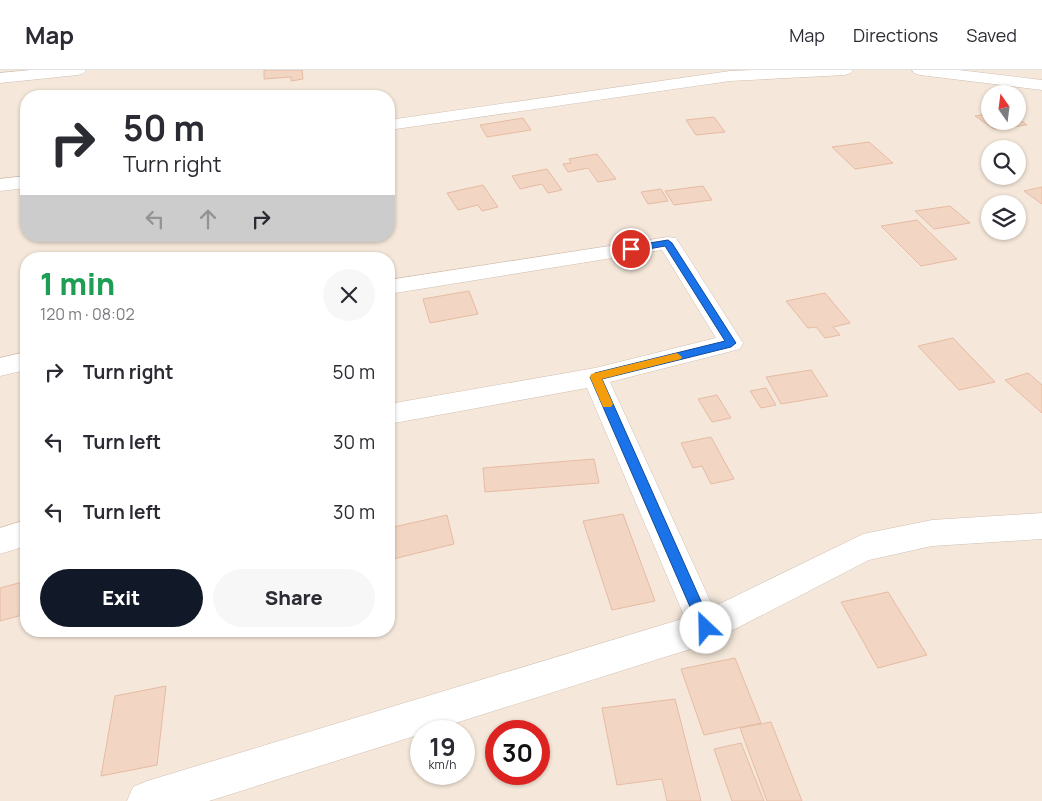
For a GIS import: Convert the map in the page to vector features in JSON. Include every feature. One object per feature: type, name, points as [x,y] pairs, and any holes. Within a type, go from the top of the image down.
[{"type":"street","points":[[0,78],[78,70]]},
{"type":"street","points":[[395,124],[710,79],[844,70]]},
{"type":"street","points":[[920,70],[1042,85]]},
{"type":"street","points":[[0,185],[20,183]]},
{"type":"street","points":[[395,286],[668,243],[731,343],[595,377],[395,413]]},
{"type":"street","points":[[0,367],[20,362]]},
{"type":"street","points":[[595,377],[706,628]]},
{"type":"street","points":[[147,801],[706,628],[862,548],[932,533],[1042,526]]},
{"type":"street","points":[[0,540],[20,535]]},
{"type":"shaded area","points":[[0,70],[1042,70],[1042,801],[0,801]]},
{"type":"building","points":[[264,70],[302,70],[303,79],[291,81],[291,77],[264,79]]},
{"type":"building","points":[[714,117],[725,132],[696,135],[686,120]]},
{"type":"building","points":[[523,118],[531,130],[487,137],[480,125]]},
{"type":"building","points":[[869,142],[893,163],[855,169],[832,147]]},
{"type":"building","points":[[597,154],[616,179],[598,182],[588,168],[568,172],[563,164],[571,163],[569,159]]},
{"type":"building","points":[[547,169],[562,190],[548,193],[542,184],[520,189],[512,176]]},
{"type":"building","points":[[483,185],[498,207],[482,211],[478,205],[458,210],[447,193]]},
{"type":"building","points":[[703,186],[712,200],[674,205],[665,191]]},
{"type":"building","points":[[1042,187],[1042,204],[1024,191]]},
{"type":"building","points":[[661,189],[668,201],[648,204],[641,192]]},
{"type":"building","points":[[950,206],[970,223],[934,229],[915,211]]},
{"type":"building","points":[[917,220],[957,259],[921,266],[881,226]]},
{"type":"building","points":[[469,291],[478,314],[430,323],[423,299]]},
{"type":"building","points":[[825,293],[850,323],[833,327],[840,335],[825,338],[816,327],[808,328],[786,301]]},
{"type":"building","points":[[953,338],[995,382],[959,390],[918,346]]},
{"type":"building","points":[[811,370],[828,396],[781,404],[766,377]]},
{"type":"building","points":[[1028,373],[1042,385],[1042,413],[1005,380]]},
{"type":"building","points":[[766,388],[776,405],[761,408],[750,391]]},
{"type":"building","points":[[717,395],[731,418],[712,422],[698,399]]},
{"type":"building","points":[[711,437],[734,479],[711,484],[702,466],[693,468],[681,443]]},
{"type":"building","points":[[594,459],[599,483],[485,492],[483,468]]},
{"type":"building","points":[[623,514],[655,601],[612,610],[583,521]]},
{"type":"building","points":[[447,515],[454,544],[395,559],[395,527]]},
{"type":"building","points":[[20,583],[20,616],[0,621],[0,588]]},
{"type":"building","points":[[888,592],[927,655],[878,668],[841,602]]},
{"type":"building","points":[[735,658],[761,723],[704,735],[681,669]]},
{"type":"building","points":[[166,686],[157,765],[101,776],[115,696]]},
{"type":"building","points":[[675,699],[701,801],[667,801],[662,779],[617,785],[602,708]]},
{"type":"building","points":[[771,722],[802,801],[767,801],[740,728]]},
{"type":"building","points":[[741,743],[764,801],[732,801],[714,749]]},
{"type":"slow traffic","points":[[607,404],[595,377],[677,357]]},
{"type":"route","points":[[631,249],[668,243],[731,343],[595,377],[706,628]]}]
